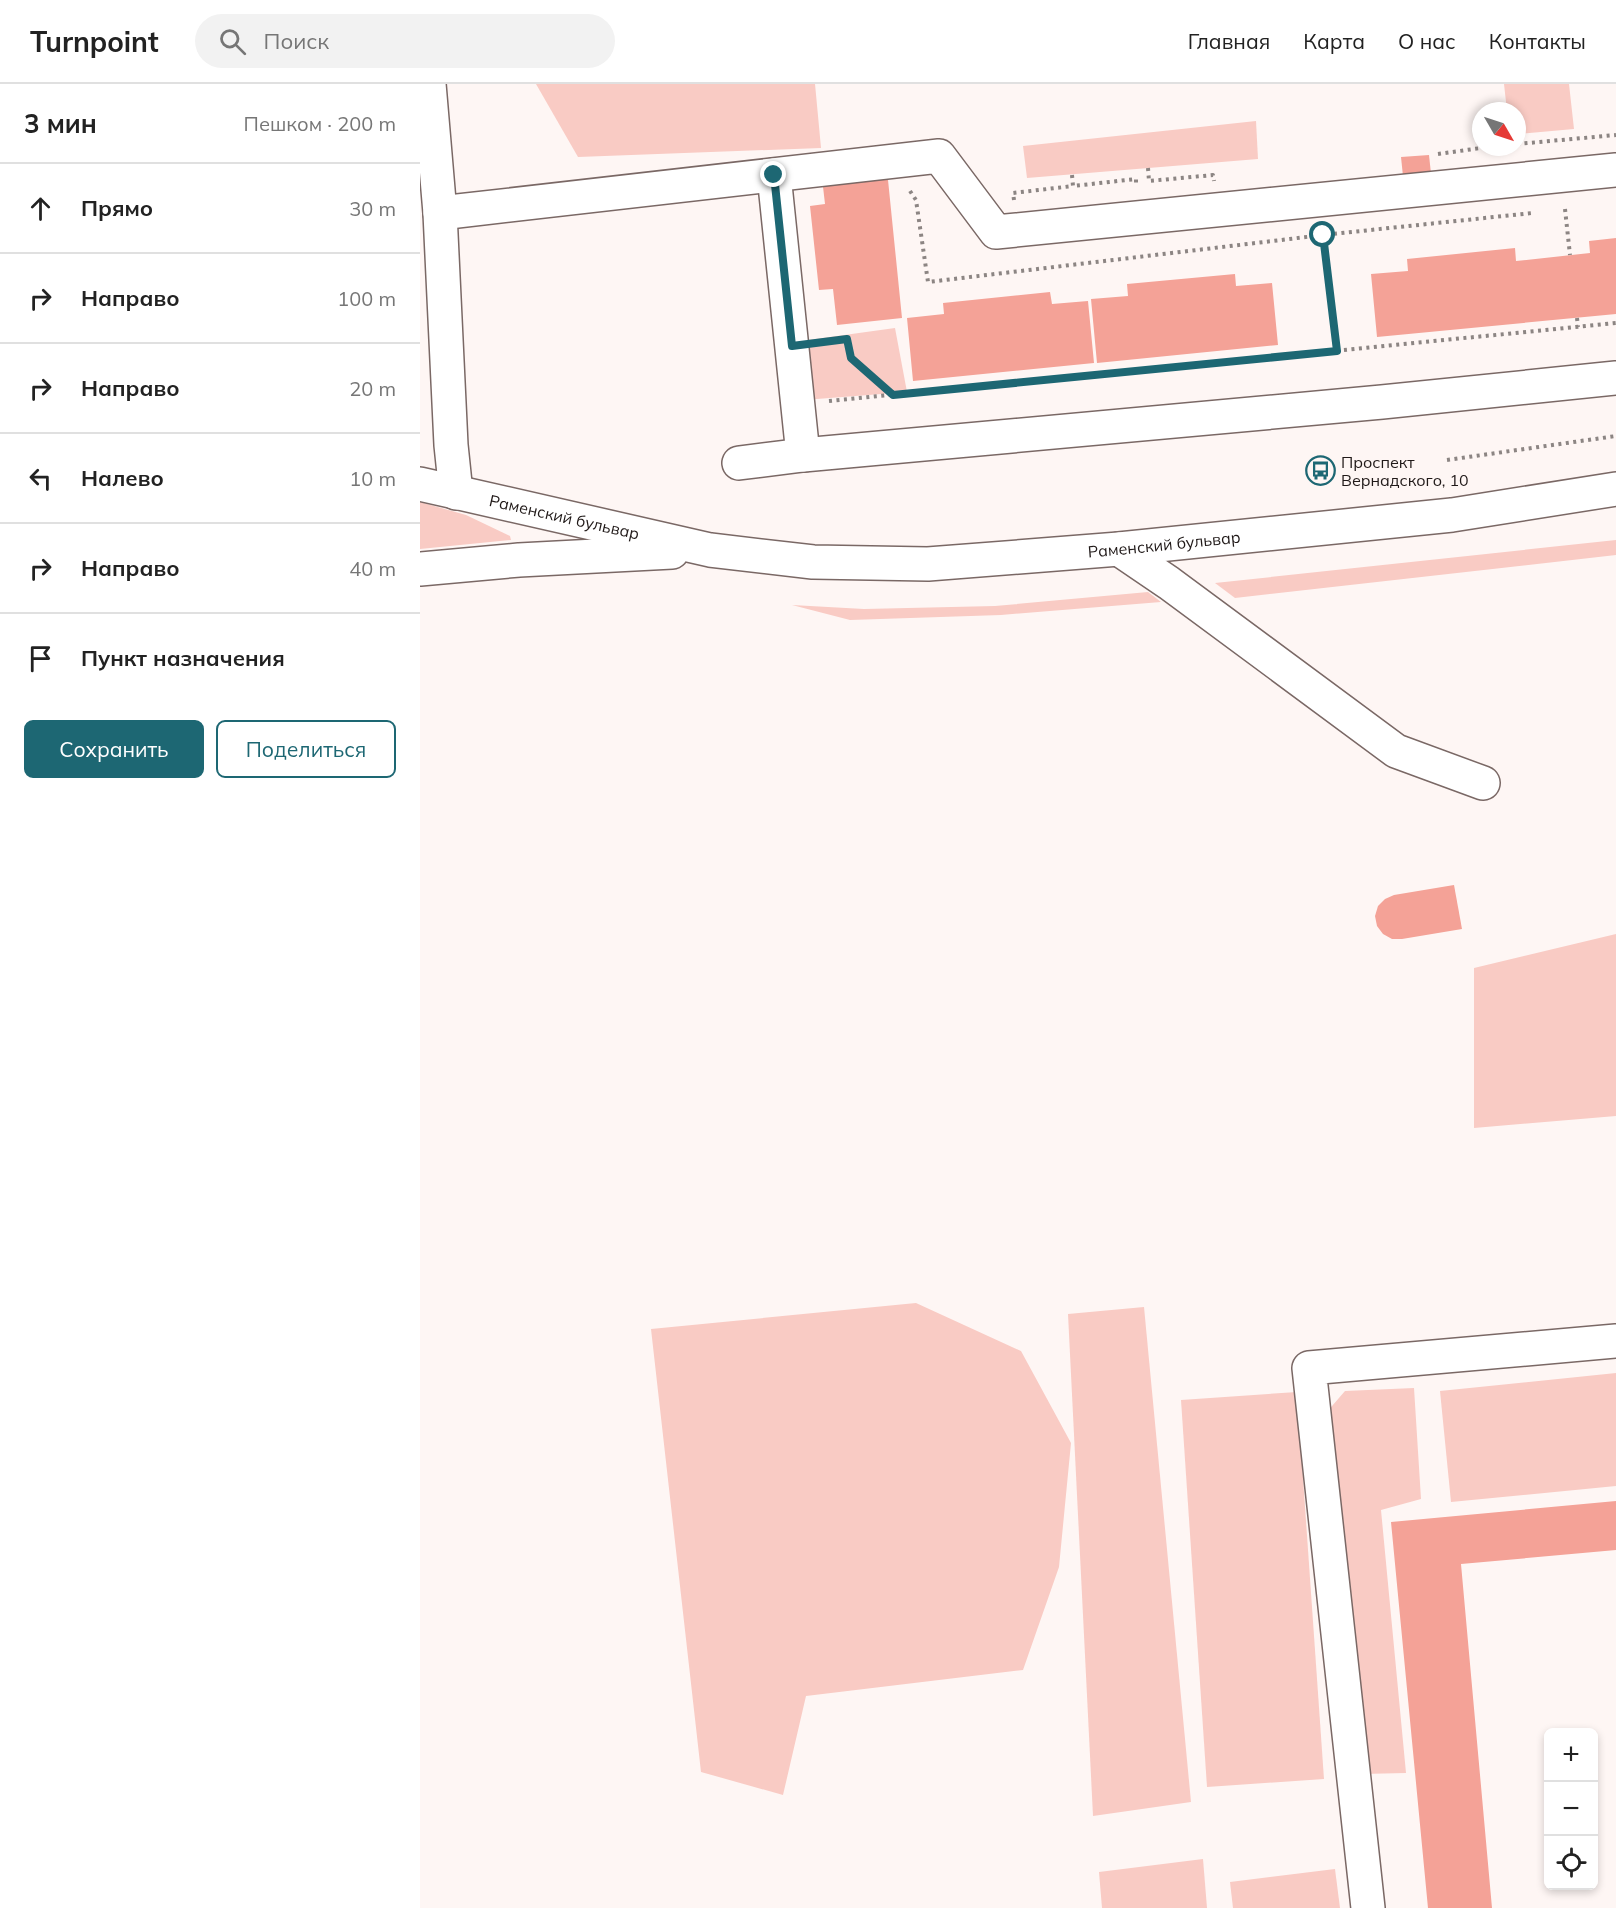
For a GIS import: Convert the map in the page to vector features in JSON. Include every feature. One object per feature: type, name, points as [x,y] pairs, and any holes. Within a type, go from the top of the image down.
[{"type":"street","points":[[429,84],[440,213],[451,445],[456,493]]},
{"type":"street","points":[[440,213],[939,156],[996,231],[1616,170]]},
{"type":"street","points":[[774,175],[803,455]]},
{"type":"street","points":[[739,463],[1616,378]]},
{"type":"street","name":"Раменский бульвар","points":[[420,484],[710,550],[813,562],[928,564],[1119,549],[1452,515],[1616,489]]},
{"type":"street","points":[[1119,549],[1169,583],[1396,751],[1483,783]]},
{"type":"street","name":"Раменский бульвар","points":[[420,569],[519,560],[710,550]]},
{"type":"street","points":[[1368,1908],[1309,1368],[1616,1341]]},
{"type":"path","points":[[1526,143],[1616,135]]},
{"type":"path","points":[[1148,168],[1149,181],[1213,175]]},
{"type":"path","points":[[1013,193],[1073,186]]},
{"type":"path","points":[[1565,209],[1570,255]]},
{"type":"path","points":[[1323,235],[1337,351]]},
{"type":"path","points":[[1577,318],[1578,327]]},
{"type":"path","points":[[798,404],[1616,323]]},
{"type":"path","points":[[792,346],[847,339],[851,358],[893,395]]},
{"type":"path","points":[[1446,460],[1616,436]]},
{"type":"shaded area","points":[[536,84],[815,84],[821,148],[578,157]]},
{"type":"shaded area","points":[[1504,84],[1569,84],[1574,129],[1526,133],[1526,102],[1506,102]]},
{"type":"shaded area","points":[[1256,121],[1258,159],[1027,178],[1023,146]]},
{"type":"shaded area","points":[[895,328],[907,392],[804,400],[801,341]]},
{"type":"shaded area","points":[[420,502],[466,515],[510,536],[511,540],[420,549]]},
{"type":"shaded area","points":[[1616,540],[1616,555],[1235,598],[1215,583]]},
{"type":"shaded area","points":[[1148,592],[1161,602],[1001,615],[850,620],[792,605],[864,609],[995,606]]},
{"type":"shaded area","points":[[1616,934],[1616,1116],[1474,1128],[1474,968]]},
{"type":"shaded area","points":[[916,1303],[1021,1351],[1071,1443],[1059,1567],[1023,1670],[806,1696],[783,1795],[701,1772],[651,1329]]},
{"type":"shaded area","points":[[1144,1307],[1191,1802],[1093,1816],[1068,1314]]},
{"type":"shaded area","points":[[1616,1373],[1616,1486],[1451,1502],[1440,1391]]},
{"type":"shaded area","points":[[1414,1388],[1421,1499],[1381,1510],[1406,1773],[1362,1774],[1326,1413],[1345,1391]]},
{"type":"shaded area","points":[[1297,1392],[1324,1779],[1207,1787],[1181,1400]]},
{"type":"shaded area","points":[[1203,1859],[1207,1908],[1102,1908],[1099,1872]]},
{"type":"shaded area","points":[[1335,1869],[1340,1908],[1233,1908],[1230,1882]]},
{"type":"building","points":[[1429,155],[1432,183],[1404,186],[1401,157]]},
{"type":"building","points":[[887,170],[902,318],[837,325],[833,289],[819,290],[810,206],[825,204],[822,178]]},
{"type":"building","points":[[1616,238],[1616,314],[1377,337],[1371,274],[1408,271],[1407,259],[1515,248],[1516,261],[1590,253],[1589,241]]},
{"type":"building","points":[[1235,274],[1236,286],[1272,283],[1278,345],[1097,363],[1091,299],[1128,296],[1127,284]]},
{"type":"building","points":[[1050,292],[1052,304],[1088,301],[1094,363],[913,381],[907,318],[944,314],[943,303]]},
{"type":"building","points":[[1454,885],[1462,929],[1392,939],[1383,934],[1377,926],[1375,916],[1378,906],[1385,899],[1394,895]]},
{"type":"building","points":[[1616,1501],[1616,1550],[1461,1564],[1492,1908],[1428,1908],[1391,1522]]},
{"type":"place","name":"Проспект Вернадского, 10","points":[[1320,471]]},
{"type":"route","points":[[774,175],[792,346],[847,339],[851,358],[893,395],[1337,351],[1323,235]]}]
